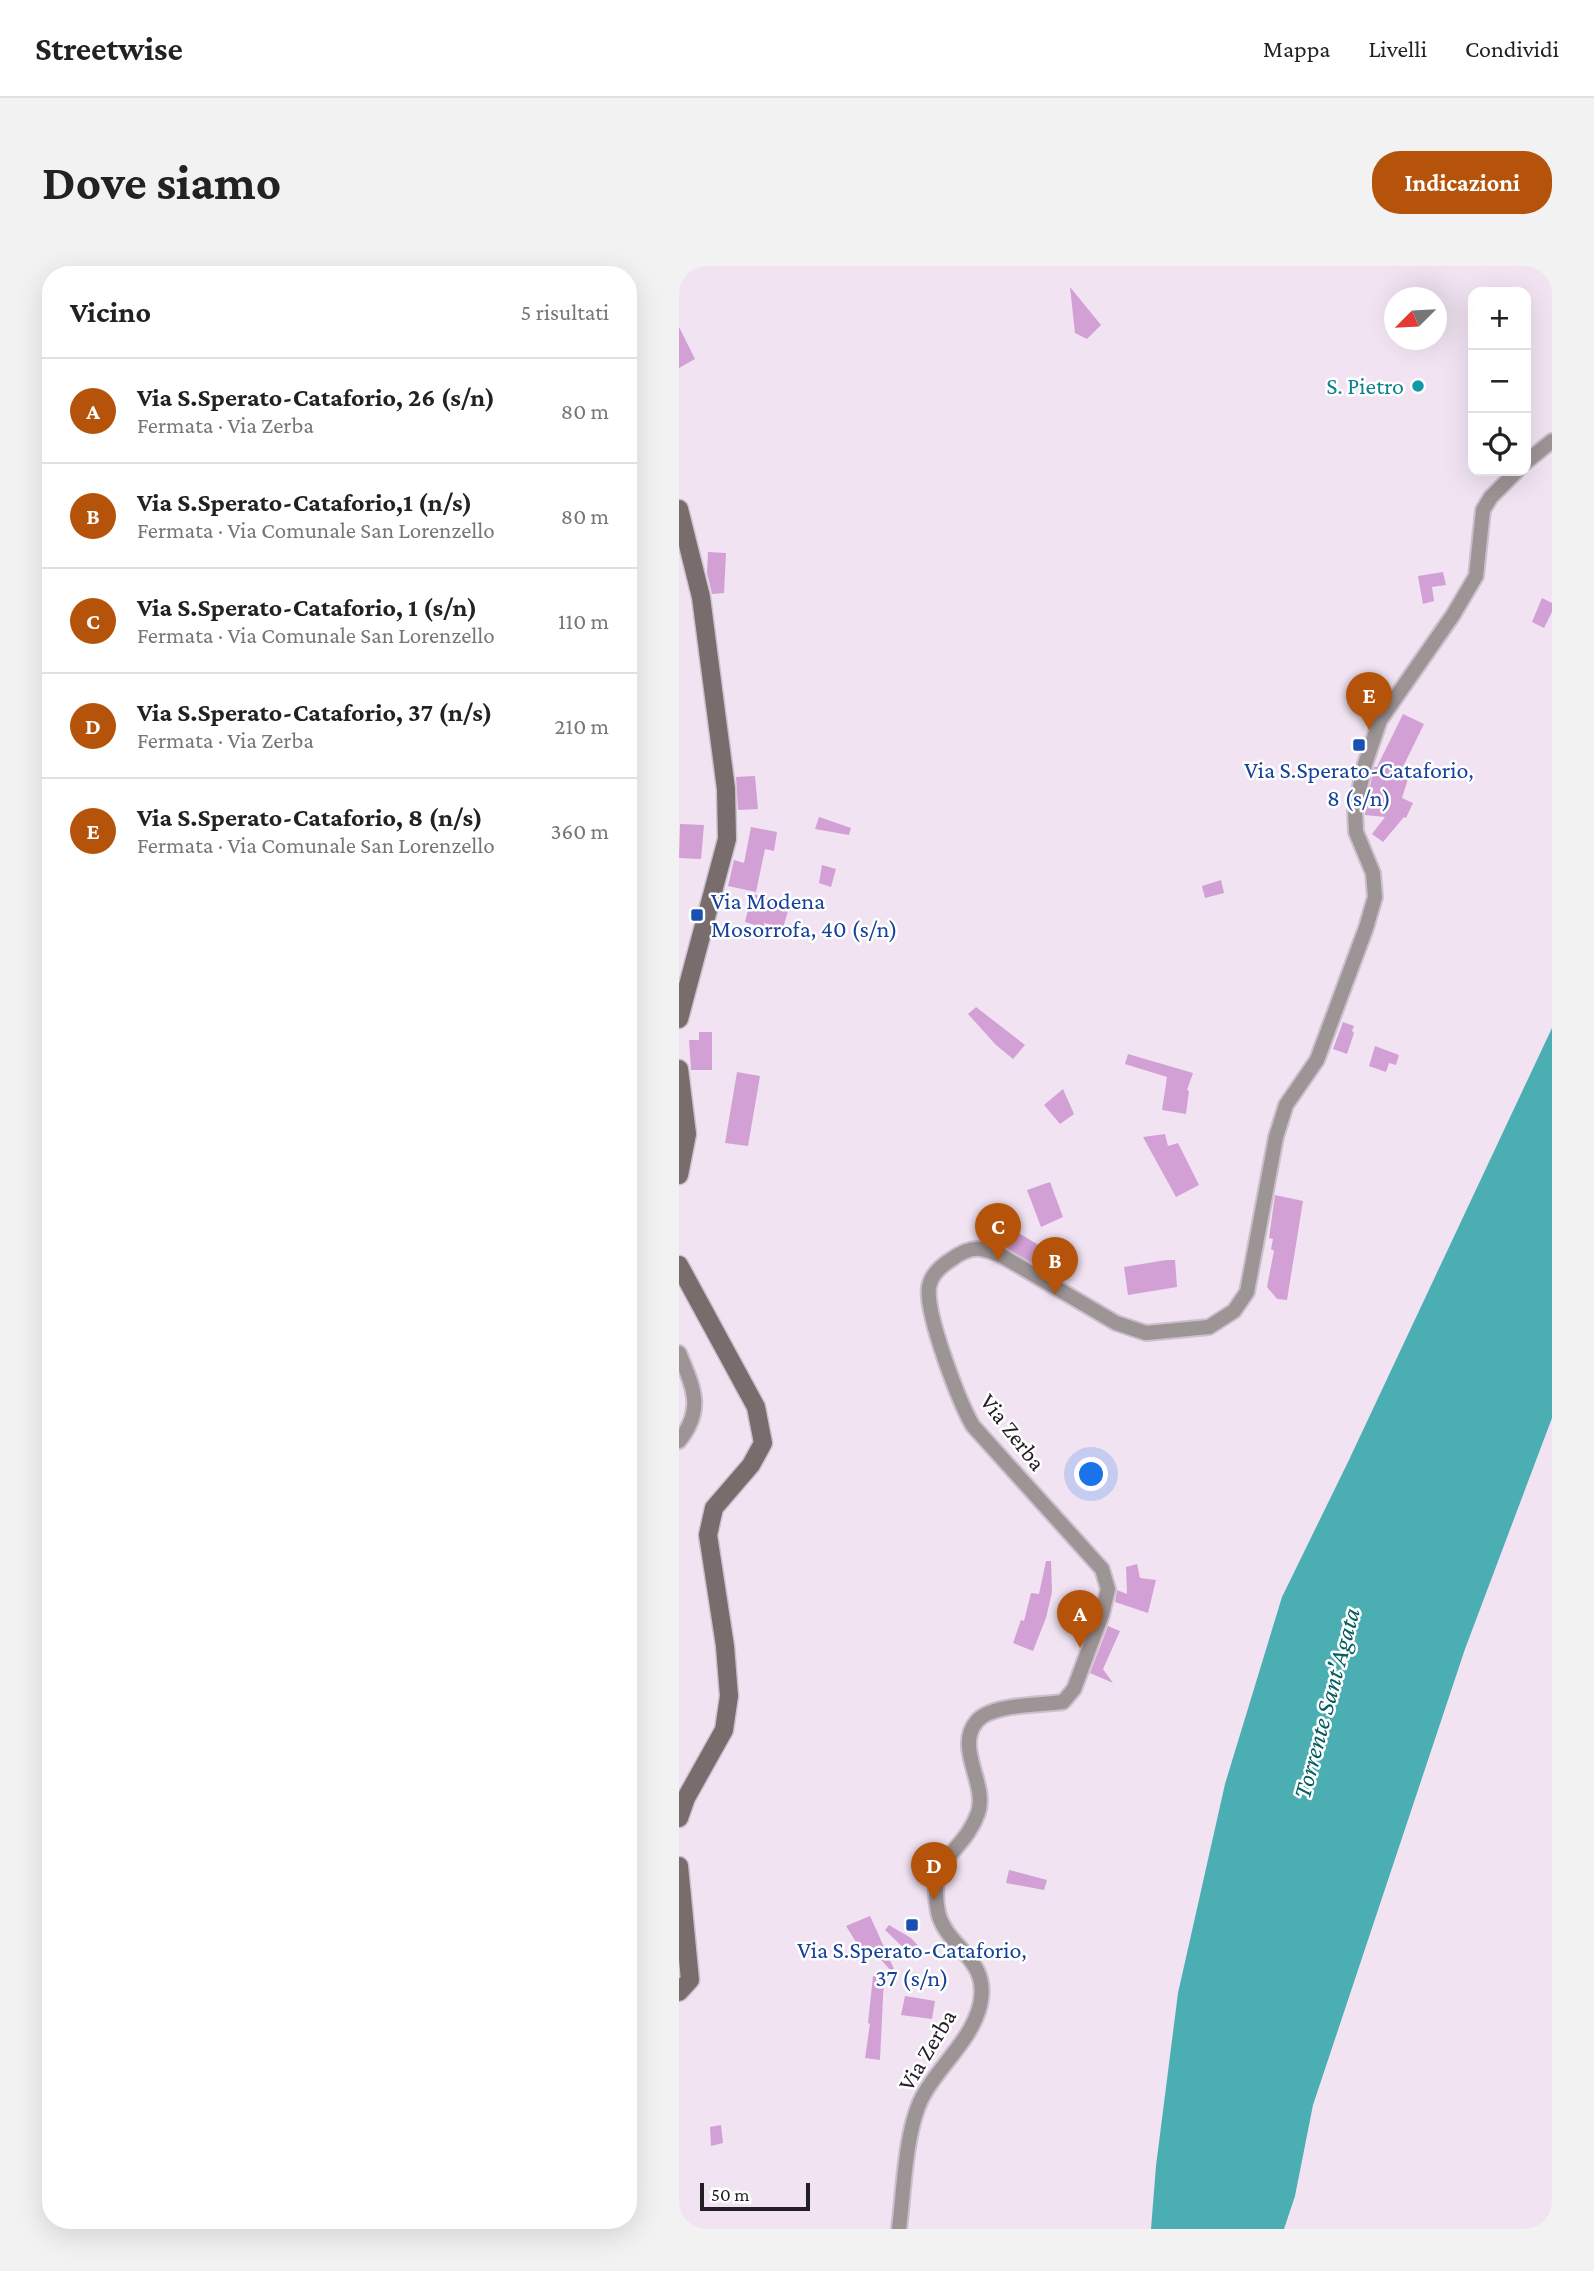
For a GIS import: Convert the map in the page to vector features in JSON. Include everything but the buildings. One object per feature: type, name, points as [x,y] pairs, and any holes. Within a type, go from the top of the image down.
[{"type":"street","points":[[1531,458],[1552,442]]},
{"type":"street","name":"Via Zerba","points":[[899,2229],[912,2127],[919,2106],[923,2095],[972,2027],[980,2003],[980,1981],[973,1960],[948,1933],[939,1914],[936,1890],[940,1866],[968,1832],[979,1811],[980,1794],[969,1740],[976,1721],[993,1710],[1063,1702],[1074,1689],[1102,1614],[1108,1589],[1102,1569],[972,1426],[961,1406],[932,1316],[929,1287],[939,1267],[960,1253],[983,1247],[1116,1323],[1146,1333],[1209,1327],[1234,1311],[1247,1292],[1276,1137],[1286,1105],[1317,1060],[1375,897],[1373,873],[1356,831],[1355,810],[1364,764],[1380,720],[1453,615],[1476,576],[1483,510],[1491,497],[1512,476]]},
{"type":"street","points":[[679,509],[701,597],[726,789],[727,839],[679,1019]]},
{"type":"street","points":[[679,1075],[687,1134],[680,1164]]},
{"type":"street","points":[[679,1265],[756,1407],[763,1443],[751,1465],[714,1508],[708,1535],[726,1646],[729,1696],[724,1730],[686,1798],[679,1818]]},
{"type":"street","points":[[679,1353],[691,1381],[696,1405],[690,1427],[679,1441]]},
{"type":"street","points":[[679,1866],[690,1980],[679,1992]]},
{"type":"water","name":"Torrente Sant'Agata","points":[[1552,1028],[1552,1418],[1465,1649],[1313,2105],[1295,2196],[1284,2229],[1151,2229],[1156,2166],[1178,1993],[1225,1784],[1282,1597]]},
{"type":"place","name":"S. Pietro","points":[[1418,386]]},
{"type":"place","name":"Via S.Sperato-Cataforio, 8 (n/s)","points":[[1369,730]]},
{"type":"place","name":"Via S.Sperato-Cataforio, 8 (s/n)","points":[[1359,745]]},
{"type":"place","name":"Via Modena Mosorrofa, 40 (s/n)","points":[[697,915]]},
{"type":"place","name":"Via S.Sperato-Cataforio, 1 (s/n)","points":[[998,1261]]},
{"type":"place","name":"Via S.Sperato-Cataforio,1 (n/s)","points":[[1055,1295]]},
{"type":"place","name":"Via S.Sperato-Cataforio, 26 (s/n)","points":[[1080,1648]]},
{"type":"place","name":"Via S.Sperato-Cataforio, 37 (n/s)","points":[[934,1900]]},
{"type":"place","name":"Via S.Sperato-Cataforio, 37 (s/n)","points":[[912,1925]]}]
